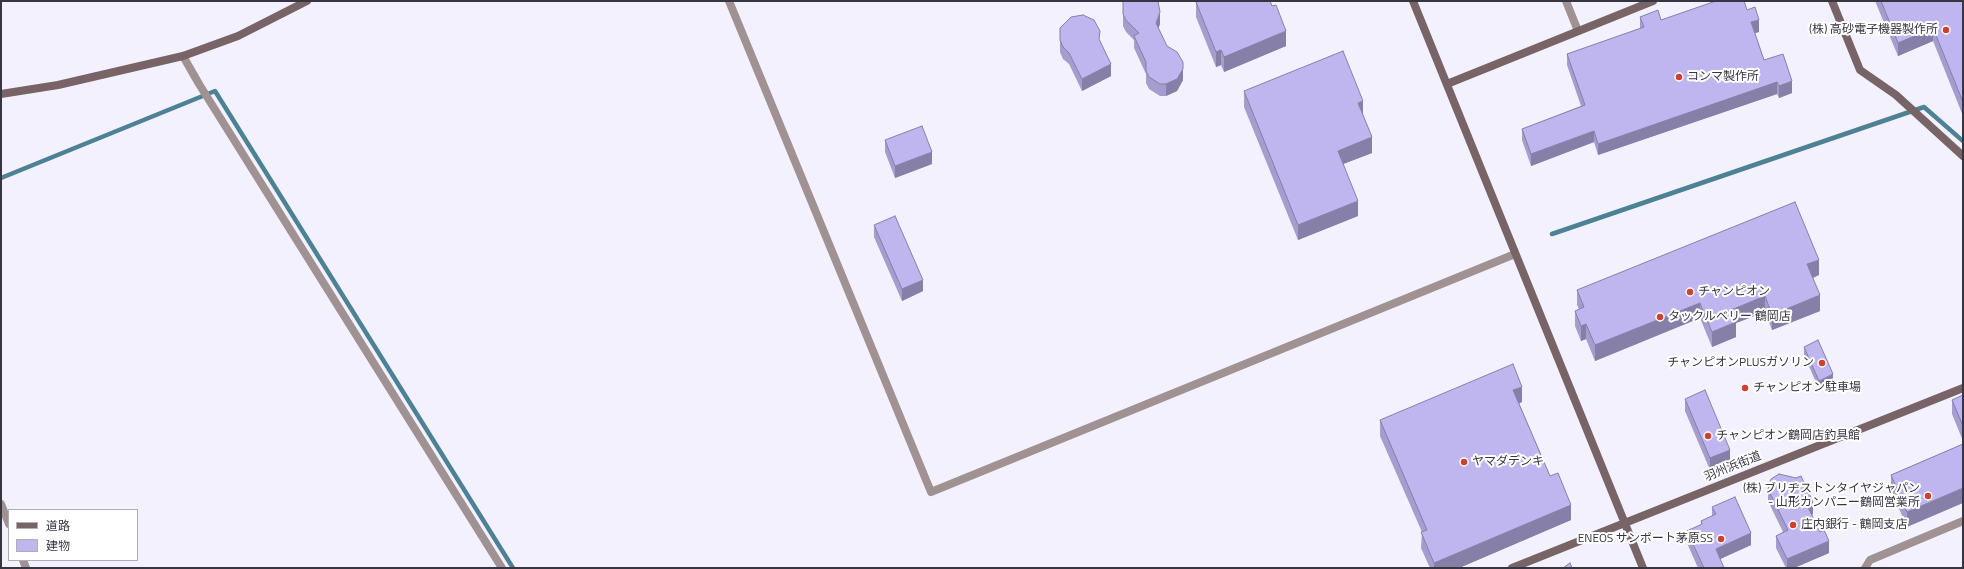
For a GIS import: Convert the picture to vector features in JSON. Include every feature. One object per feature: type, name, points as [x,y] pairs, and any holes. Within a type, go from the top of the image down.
[{"type":"street","points":[[1,94],[58,85],[183,56],[238,36],[307,1]]},
{"type":"street","points":[[729,1],[931,492],[1515,254]]},
{"type":"street","points":[[1413,1],[1643,568]]},
{"type":"street","points":[[1566,1],[1578,31]]},
{"type":"street","points":[[1447,84],[1653,1]]},
{"type":"street","points":[[1832,1],[1860,70],[1896,95],[1963,156]]},
{"type":"street","points":[[183,56],[199,84],[502,568]]},
{"type":"street","name":"羽州浜街道","points":[[1512,568],[1963,388]]},
{"type":"street","points":[[1,504],[8,522]]},
{"type":"street","points":[[1866,568],[1870,560],[1963,521]]},
{"type":"building","points":[[1124,1],[1158,1],[1160,12],[1156,23],[1167,46],[1177,52],[1183,62],[1183,69],[1177,79],[1166,84],[1160,84],[1149,77],[1146,71],[1146,62],[1134,36],[1139,33],[1126,20],[1123,14]]},
{"type":"building","points":[[1270,1],[1272,6],[1276,5],[1286,31],[1224,57],[1221,50],[1216,52],[1196,2]]},
{"type":"building","name":"コンマ製作所","points":[[1716,1],[1744,1],[1747,10],[1755,7],[1759,20],[1751,22],[1764,60],[1783,54],[1792,81],[1779,86],[1777,82],[1598,144],[1594,131],[1531,154],[1522,129],[1585,105],[1567,54],[1644,27],[1640,17],[1658,10],[1661,20]]},
{"type":"building","points":[[1881,1],[1963,1],[1963,102],[1933,28],[1898,43]]},
{"type":"building","points":[[1083,15],[1094,20],[1100,31],[1099,39],[1111,64],[1082,79],[1069,53],[1063,47],[1060,40],[1060,28],[1071,17]]},
{"type":"building","points":[[1343,51],[1363,101],[1358,103],[1372,137],[1338,151],[1358,201],[1298,225],[1244,91]]},
{"type":"building","points":[[922,126],[932,152],[895,166],[885,140]]},
{"type":"building","name":"チャンピオン","points":[[1795,202],[1819,260],[1807,264],[1820,295],[1772,315],[1765,296],[1731,310],[1736,322],[1712,332],[1700,303],[1595,345],[1586,324],[1581,326],[1575,311],[1584,307],[1577,290]]},
{"type":"building","points":[[895,216],[923,280],[902,289],[874,225]]},
{"type":"building","points":[[1818,340],[1833,374],[1819,381],[1804,347]]},
{"type":"building","name":"ヤマダデンキ","points":[[1513,364],[1522,387],[1513,390],[1550,476],[1558,473],[1571,505],[1434,563],[1421,532],[1427,530],[1380,420]]},
{"type":"building","name":"チャンピオン鶴岡店釣具館","points":[[1705,390],[1730,450],[1710,458],[1685,399]]},
{"type":"building","points":[[1963,395],[1963,426],[1952,400]]},
{"type":"building","name":"(株) ブリヂストンタイヤジャパン - 山形カンパニー鶴岡営業所","points":[[1963,444],[1963,488],[1907,512],[1891,475]]},
{"type":"building","name":"庄内銀行 - 鶴岡支店","points":[[1779,474],[1796,478],[1801,476],[1813,502],[1807,505],[1820,532],[1824,530],[1829,541],[1787,559],[1776,536],[1788,530],[1768,489],[1771,479]]},
{"type":"building","name":"ENEOS サンポート茅原SS","points":[[1735,497],[1751,533],[1716,549],[1724,568],[1704,568],[1687,531],[1702,524],[1701,521],[1716,514],[1712,507]]},
{"type":"building","points":[[1570,563],[1572,568],[1563,568]]},
{"type":"waterway","points":[[1,178],[215,91],[513,568]]},
{"type":"waterway","points":[[1552,234],[1924,107],[1963,141]]},
{"type":"place","name":"(株) 高砂電子機器製作所","points":[[1946,30]]},
{"type":"place","name":"コンマ製作所","points":[[1679,77]]},
{"type":"place","name":"チャンピオン","points":[[1690,292]]},
{"type":"place","name":"タックルベリー 鶴岡店","points":[[1660,317]]},
{"type":"place","name":"チャンピオンPLUSガソリン","points":[[1822,363]]},
{"type":"place","name":"チャンピオン駐車場","points":[[1745,388]]},
{"type":"place","name":"チャンピオン鶴岡店釣具館","points":[[1708,436]]},
{"type":"place","name":"ヤマダデンキ","points":[[1464,462]]},
{"type":"place","name":"(株) ブリヂストンタイヤジャパン - 山形カンパニー鶴岡営業所","points":[[1928,496]]},
{"type":"place","name":"庄内銀行 - 鶴岡支店","points":[[1793,525]]},
{"type":"place","name":"ENEOS サンポート茅原SS","points":[[1721,539]]}]
